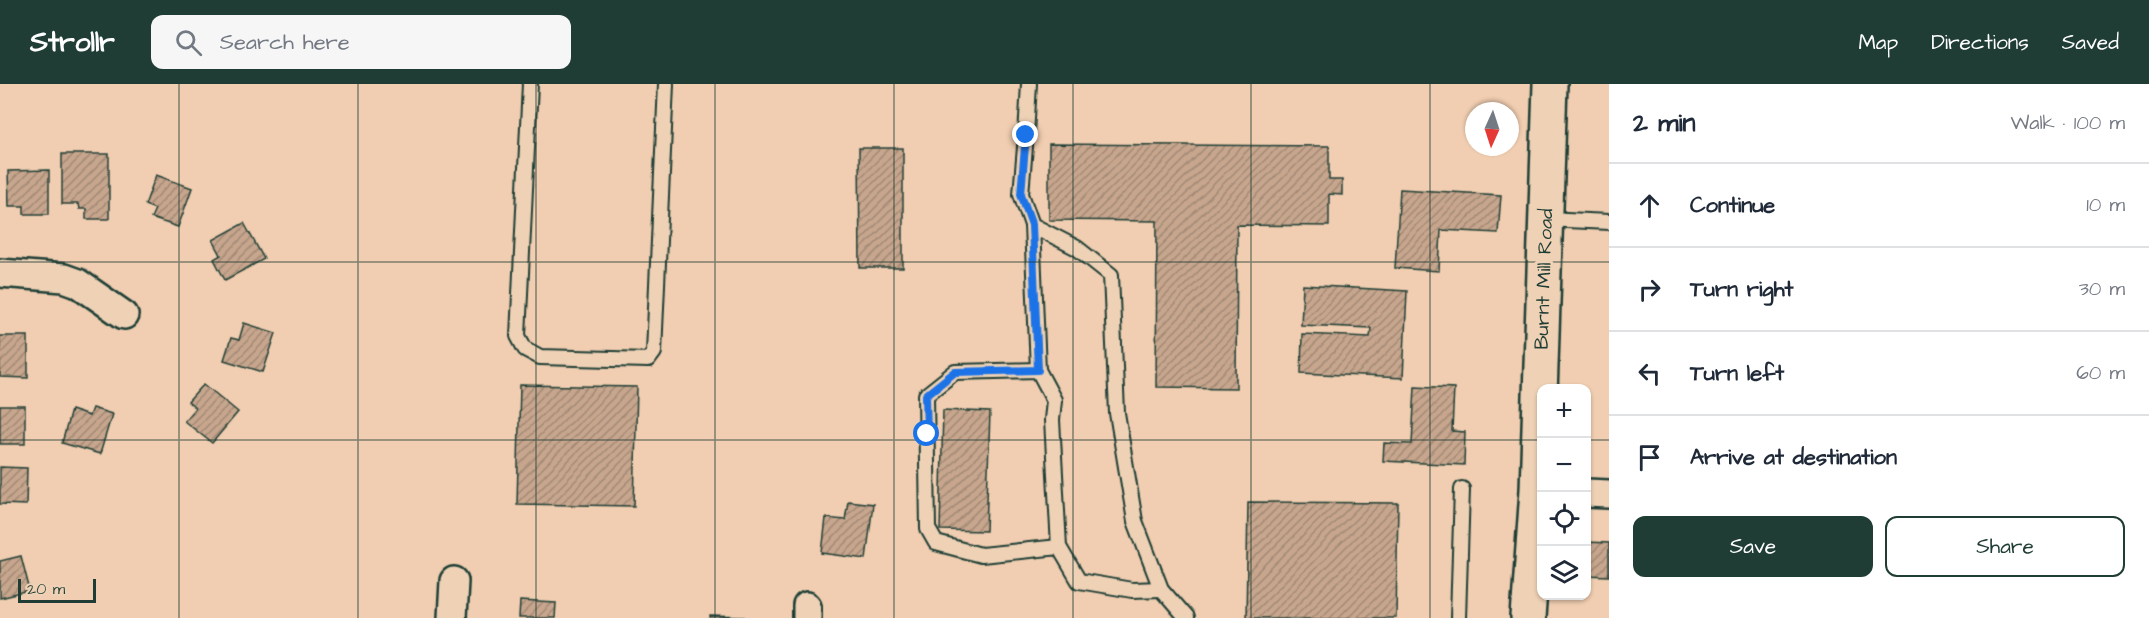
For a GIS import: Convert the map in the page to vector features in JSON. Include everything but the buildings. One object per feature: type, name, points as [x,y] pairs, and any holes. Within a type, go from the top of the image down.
[{"type":"main road","name":"Burnt Mill Road","points":[[1540,438],[1550,84]]},
{"type":"main road","name":"Burnt Mill Road","points":[[1528,618],[1539,492]]},
{"type":"street","points":[[0,273],[64,278],[78,283],[124,315]]},
{"type":"street","points":[[1591,493],[1609,494]]},
{"type":"street","points":[[452,618],[454,581]]},
{"type":"lane","points":[[530,84],[518,336],[525,349],[540,357],[648,360],[654,352],[666,84]]},
{"type":"lane","points":[[1029,84],[1021,194],[1032,225],[1038,370],[1054,400],[1052,420],[1059,547],[1080,580],[1132,590],[1161,589]]},
{"type":"lane","points":[[1545,219],[1609,222]]},
{"type":"lane","points":[[1032,225],[1077,248],[1111,275],[1119,424],[1135,521],[1161,589],[1186,618]]},
{"type":"lane","points":[[1038,370],[955,372],[926,395],[928,529],[936,543],[981,555],[1059,547]]},
{"type":"lane","points":[[1458,618],[1462,489]]},
{"type":"route","points":[[927,434],[926,395],[955,372],[1038,370],[1032,225],[1021,194],[1026,135]]}]
